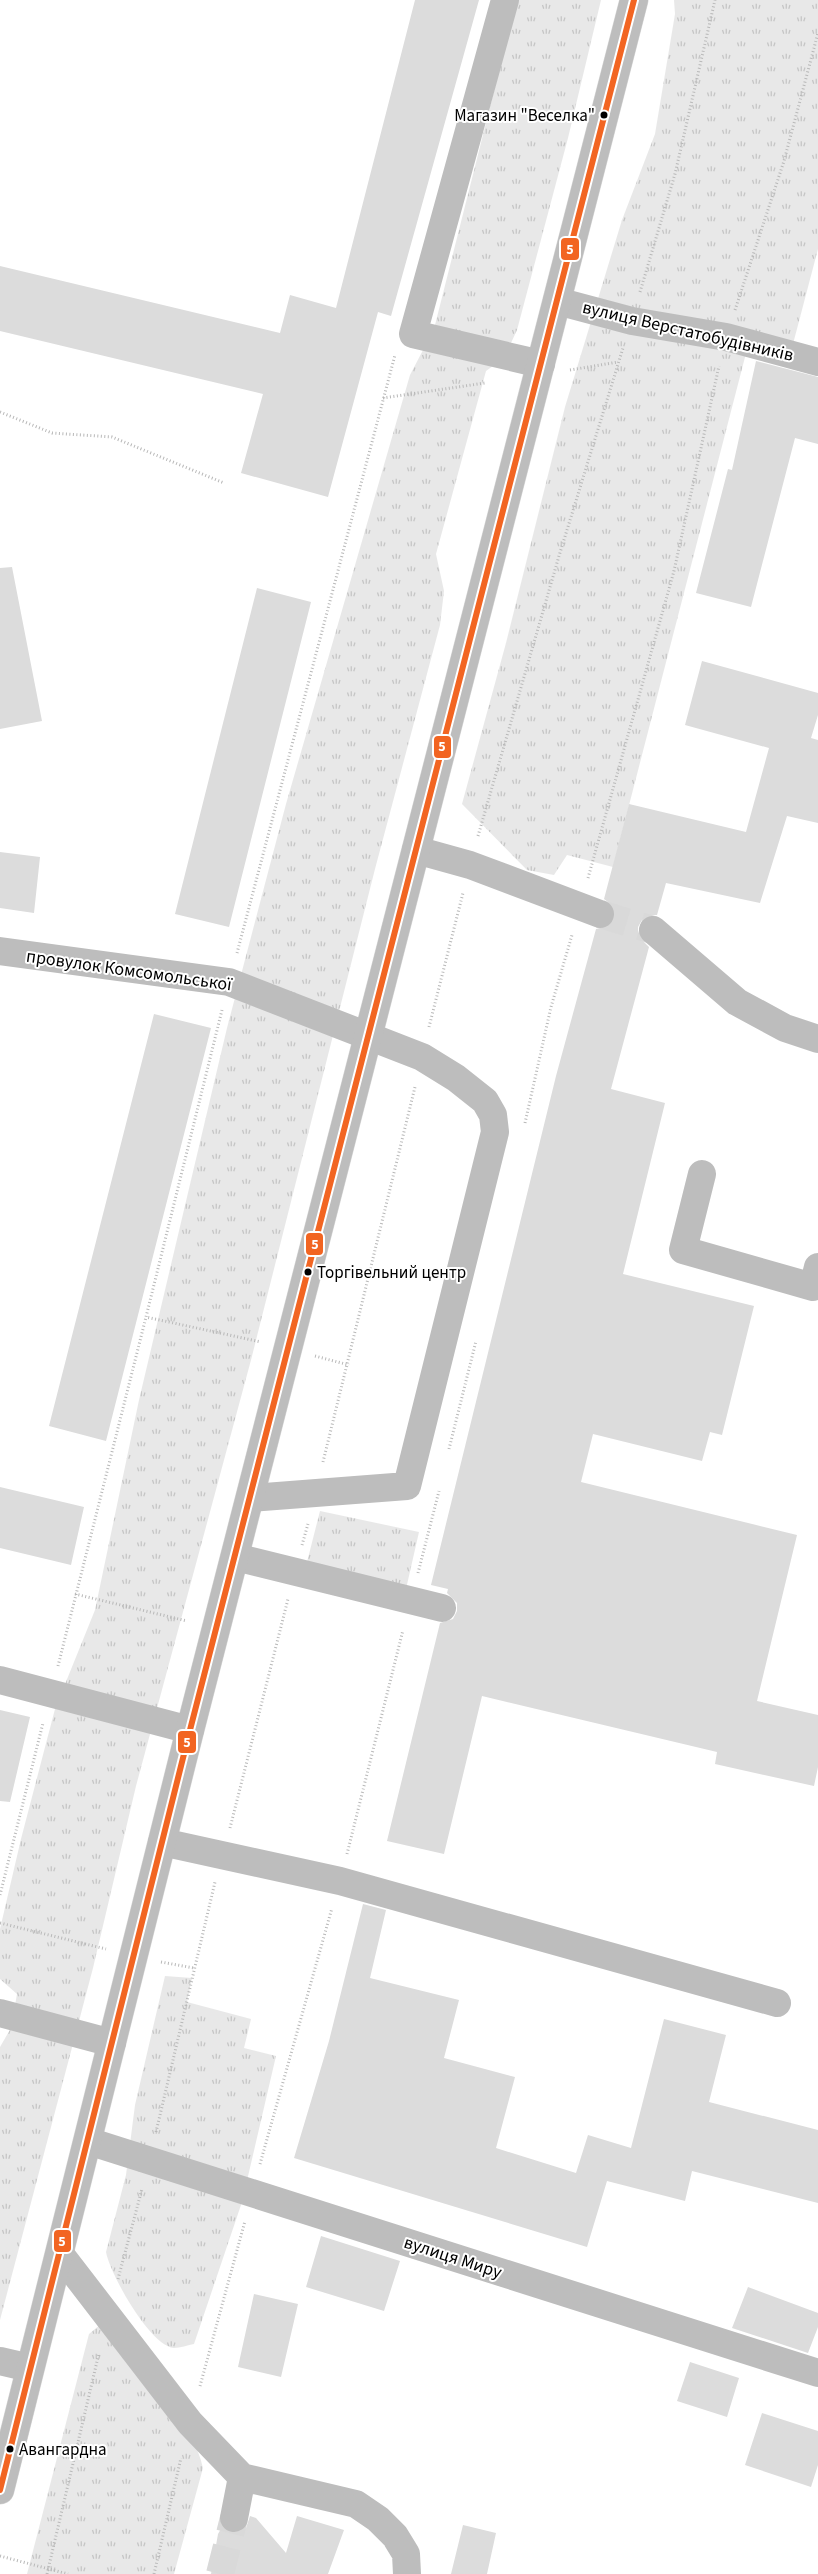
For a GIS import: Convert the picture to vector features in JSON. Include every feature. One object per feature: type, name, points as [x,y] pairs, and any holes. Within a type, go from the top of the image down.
[{"type":"main road","points":[[505,0],[413,334],[541,364]]},
{"type":"main road","points":[[0,2490],[190,1730],[634,0]]},
{"type":"main road","name":"вулиця Верстатобудівників","points":[[557,301],[632,321],[726,337],[818,362]]},
{"type":"main road","points":[[416,850],[470,865],[600,914]]},
{"type":"main road","points":[[653,930],[737,1002],[785,1028],[818,1039]]},
{"type":"main road","name":"провулок Комсомольської","points":[[0,951],[229,982],[422,1057],[456,1078],[485,1101],[493,1115],[495,1132],[406,1486],[315,1493]]},
{"type":"main road","points":[[702,1174],[683,1250],[812,1288],[818,1267]]},
{"type":"main road","points":[[250,1498],[315,1493]]},
{"type":"main road","points":[[235,1557],[442,1608]]},
{"type":"main road","points":[[0,1680],[190,1730]]},
{"type":"main road","points":[[162,1842],[340,1881],[777,2003]]},
{"type":"main road","points":[[0,2013],[112,2043]]},
{"type":"main road","name":"вулиця Миру","points":[[88,2142],[818,2373]]},
{"type":"main road","points":[[60,2254],[190,2423],[242,2477],[356,2504],[378,2519],[394,2536],[406,2554],[407,2574]]},
{"type":"main road","points":[[0,2361],[30,2368]]},
{"type":"main road","points":[[234,2518],[242,2477]]},
{"type":"path","points":[[48,2574],[108,2317],[149,2161],[194,1968],[348,1365],[470,865],[562,547],[676,174],[715,0]]},
{"type":"path","points":[[0,1895],[229,982],[396,351]]},
{"type":"path","points":[[0,412],[52,433],[112,437],[224,483]]},
{"type":"path","points":[[146,1317],[226,1333],[348,1365]]},
{"type":"path","points":[[75,1594],[216,1628]]},
{"type":"path","points":[[0,1923],[133,1956],[194,1968]]},
{"type":"path","points":[[0,2556],[68,2574]]},
{"type":"green space","points":[[517,0],[601,0],[568,138],[517,330],[504,358],[486,371],[436,554],[444,591],[440,625],[375,869],[251,1360],[136,1786],[93,1968],[0,2320],[0,2047],[11,2028],[17,1994],[0,1979],[0,1929],[55,1709],[95,1610],[139,1400],[227,1028],[286,804],[410,375],[434,329]]},
{"type":"green space","points":[[674,0],[818,0],[818,249],[793,344],[751,334],[613,867],[567,855],[554,875],[527,870],[462,804],[506,643],[565,407],[622,220],[655,134],[675,14]]},
{"type":"green space","points":[[320,1511],[419,1532],[406,1589],[306,1566]]},
{"type":"green space","points":[[165,1976],[192,1978],[187,2002],[251,2019],[244,2048],[276,2056],[242,2202],[194,2344],[179,2348],[164,2344],[143,2323],[123,2292],[106,2252],[126,2175],[135,2105]]},
{"type":"green space","points":[[101,2324],[160,2392],[188,2431],[198,2450],[203,2468],[174,2574],[27,2574],[89,2334]]},
{"type":"building","points":[[415,0],[479,0],[391,316],[378,312],[328,497],[241,473],[263,394],[0,331],[0,266],[280,333],[290,295],[336,308]]},
{"type":"building","points":[[756,361],[818,377],[818,444],[795,438],[751,607],[696,593],[728,469],[732,470]]},
{"type":"building","points":[[12,567],[42,721],[0,729],[0,568]]},
{"type":"building","points":[[257,588],[311,602],[229,927],[175,914]]},
{"type":"building","points":[[702,661],[818,693],[818,715],[811,738],[818,740],[818,823],[787,816],[760,903],[666,883],[657,915],[647,915],[638,927],[638,936],[649,947],[611,1089],[665,1103],[623,1274],[754,1306],[722,1435],[710,1432],[702,1461],[593,1434],[581,1482],[797,1535],[757,1701],[818,1715],[818,1767],[814,1786],[715,1764],[717,1752],[482,1696],[444,1854],[387,1841],[440,1623],[453,1619],[457,1611],[457,1603],[447,1593],[448,1589],[431,1585],[556,1076],[596,929],[609,926],[615,919],[612,905],[604,899],[629,804],[746,832],[769,748],[685,725]]},
{"type":"building","points":[[0,852],[40,857],[34,913],[0,908]]},
{"type":"building","points":[[154,1014],[211,1028],[106,1441],[49,1426]]},
{"type":"building","points":[[0,1487],[84,1507],[71,1565],[0,1548]]},
{"type":"building","points":[[0,1710],[30,1717],[10,1802],[0,1801]]},
{"type":"building","points":[[363,1904],[386,1910],[370,1978],[459,2000],[444,2058],[515,2077],[496,2148],[576,2173],[588,2135],[631,2148],[664,2019],[726,2035],[709,2102],[818,2130],[818,2203],[692,2171],[685,2201],[607,2181],[587,2247],[294,2158],[329,2041]]},
{"type":"building","points":[[321,2236],[400,2261],[384,2311],[306,2287]]},
{"type":"building","points":[[748,2287],[818,2313],[818,2327],[808,2353],[732,2328]]},
{"type":"building","points":[[254,2294],[298,2304],[281,2377],[238,2367]]},
{"type":"building","points":[[690,2362],[739,2378],[727,2417],[677,2401]]},
{"type":"building","points":[[762,2413],[818,2431],[818,2465],[811,2487],[745,2465]]},
{"type":"building","points":[[250,2516],[256,2518],[286,2553],[297,2516],[344,2530],[328,2574],[211,2574],[218,2534],[222,2527],[231,2533],[240,2533],[246,2528]]},
{"type":"building","points":[[463,2525],[496,2533],[487,2574],[451,2574]]},
{"type":"tunnel","points":[[600,914],[653,930]]},
{"type":"tunnel","points":[[220,2574],[234,2518]]},
{"type":"transit line","name":"5","points":[[0,2490],[190,1730],[634,0]]},
{"type":"place","name":"Магазин \"Веселка\"","points":[[604,115]]},
{"type":"place","name":"Торгівельний центр","points":[[308,1272]]},
{"type":"place","name":"Авангардна","points":[[10,2449]]}]
